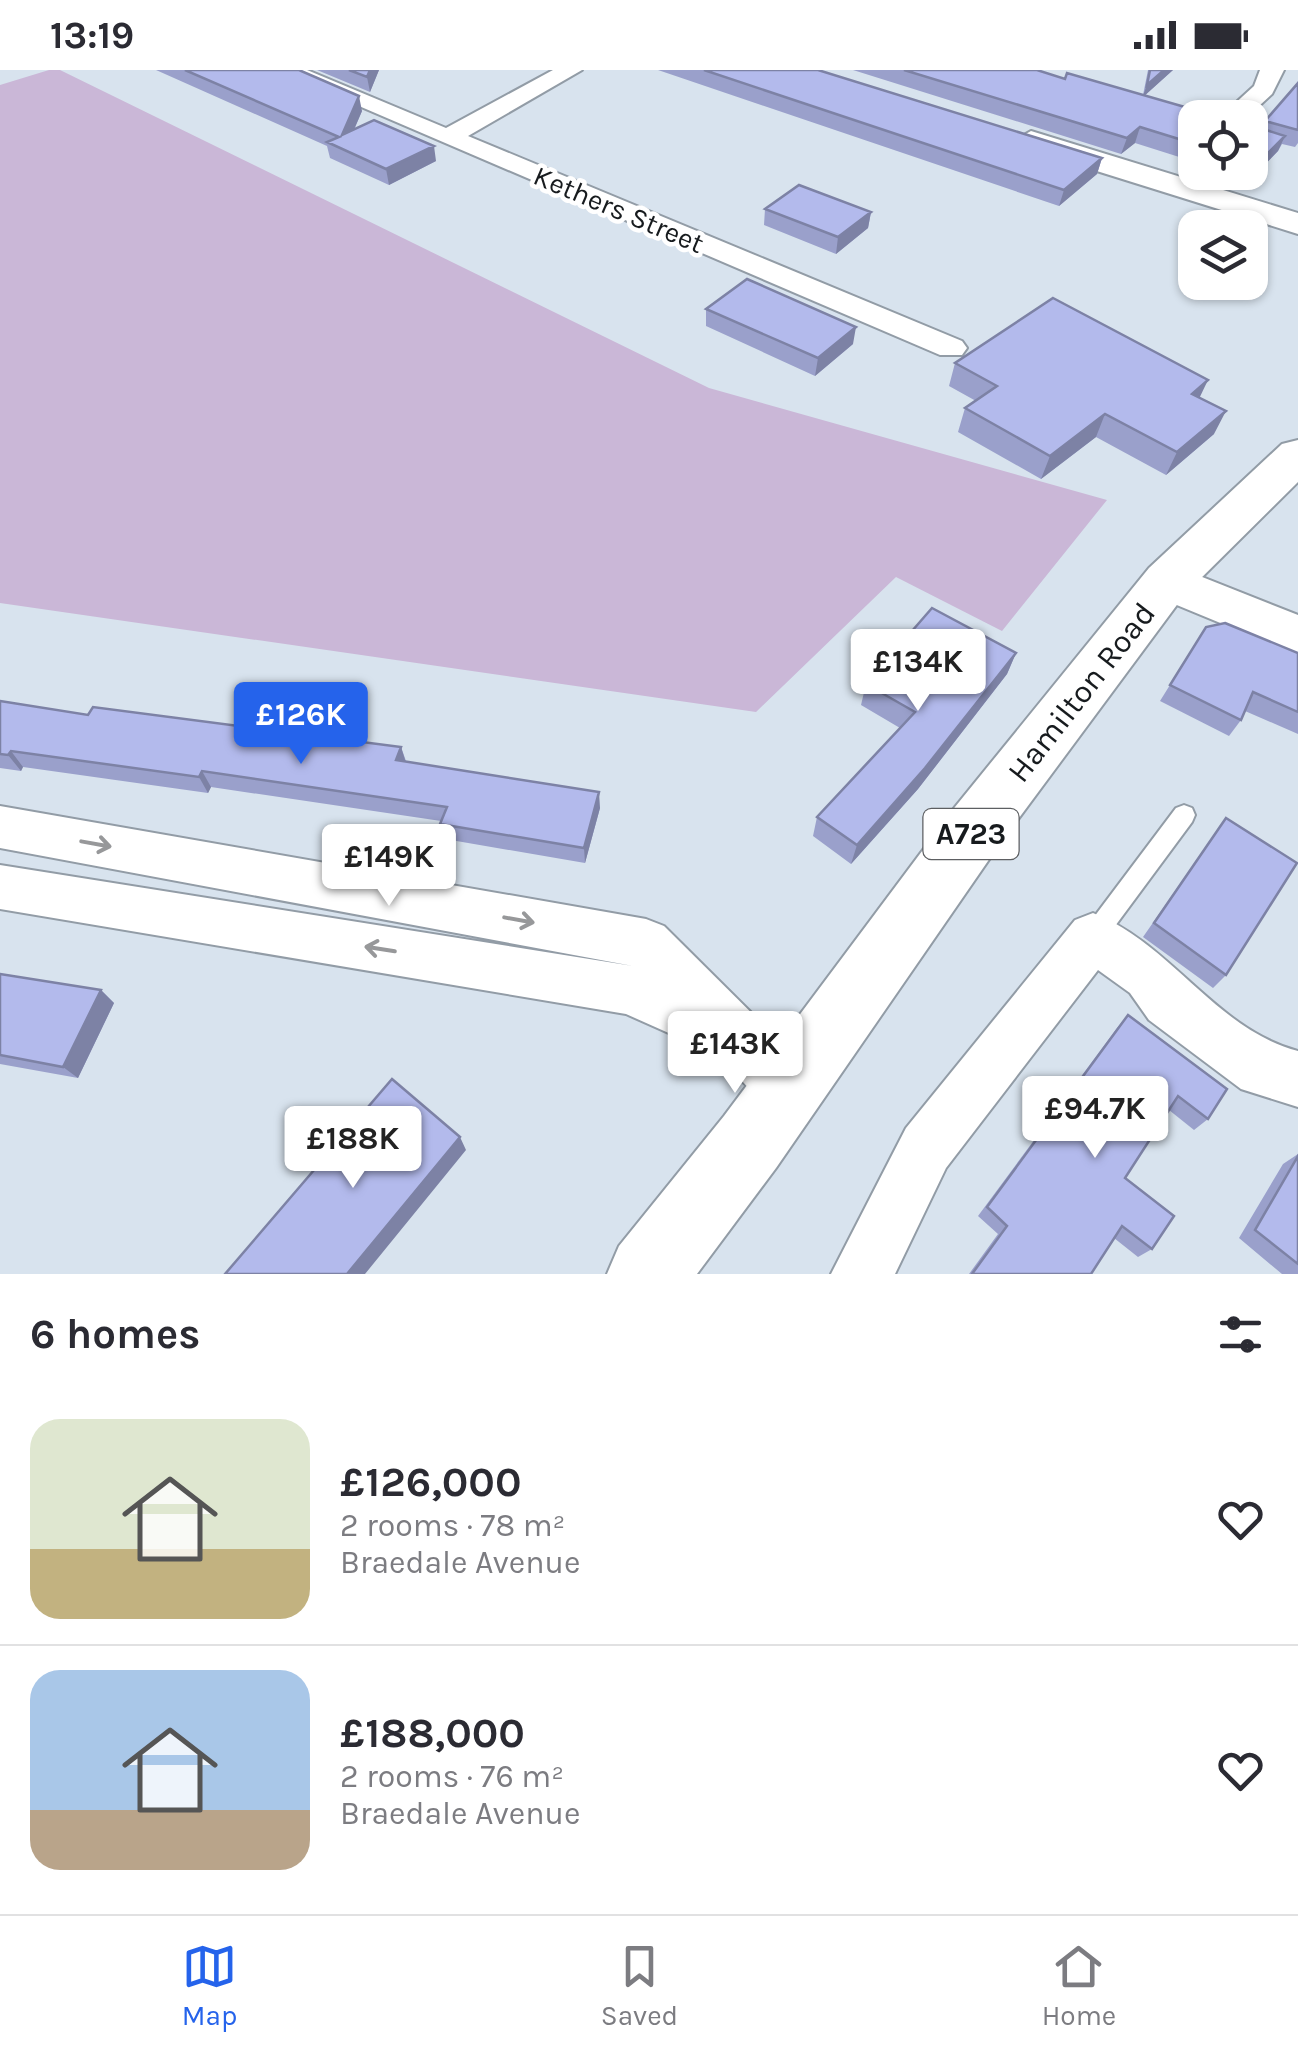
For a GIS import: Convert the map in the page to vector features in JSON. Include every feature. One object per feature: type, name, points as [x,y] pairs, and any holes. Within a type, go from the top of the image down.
[{"type":"main road","name":"Hamilton Road","points":[[661,1263],[977,826],[1168,580],[1298,455]]},
{"type":"street","name":"Kethers Street","points":[[287,70],[951,348]]},
{"type":"street","points":[[448,138],[570,70]]},
{"type":"street","points":[[1251,100],[1264,89],[1272,70]]},
{"type":"street","points":[[1001,130],[1272,223]]},
{"type":"street","points":[[1168,580],[1298,636]]},
{"type":"street","points":[[13,841],[646,943],[788,1089]]},
{"type":"street","points":[[0,887],[631,990],[742,1044]]},
{"type":"street","points":[[862,1274],[926,1148],[1093,937],[1148,976],[1168,1002],[1261,1069],[1298,1079]]},
{"type":"lane","points":[[1093,937],[1184,815]]},
{"type":"shaded area","points":[[60,70],[709,388],[1107,500],[1002,631],[896,577],[756,712],[0,603],[0,85]]},
{"type":"building","points":[[185,70],[299,70],[359,96],[342,135],[374,120],[434,146],[386,169],[327,142],[339,137]]},
{"type":"building","points":[[349,70],[370,70],[367,77]]},
{"type":"building","points":[[704,70],[818,70],[1102,158],[1064,190]]},
{"type":"building","points":[[904,70],[1037,70],[1065,79],[1067,73],[1178,105],[1178,139],[1140,127],[1127,138]]},
{"type":"building","points":[[1150,70],[1164,70],[1147,85]]},
{"type":"building","points":[[1298,83],[1298,130],[1268,122]]},
{"type":"building","points":[[1268,131],[1285,136],[1268,153]]},
{"type":"building","points":[[799,185],[871,212],[838,237],[765,209]]},
{"type":"building","points":[[747,279],[856,327],[818,358],[706,309]]},
{"type":"building","points":[[1053,298],[1208,380],[1192,394],[1226,411],[1177,452],[1105,414],[1050,456],[965,408],[997,386],[955,363]]},
{"type":"building","points":[[932,608],[1016,653],[925,768],[857,845],[817,817],[915,712],[866,684]]},
{"type":"building","points":[[1225,623],[1298,653],[1298,712],[1253,692],[1241,720],[1170,685],[1206,627]]},
{"type":"building","points":[[0,701],[88,715],[93,707],[401,747],[396,760],[599,792],[584,848],[440,824],[447,807],[202,771],[199,777],[11,751],[8,755],[0,754]]},
{"type":"building","points":[[1226,818],[1297,863],[1226,975],[1154,923]]},
{"type":"building","points":[[0,974],[101,990],[63,1067],[0,1055]]},
{"type":"building","points":[[1128,1015],[1227,1089],[1208,1119],[1178,1096],[1125,1178],[1174,1216],[1152,1249],[1122,1226],[1091,1274],[972,1274],[1007,1226],[987,1207]]},
{"type":"building","points":[[392,1079],[460,1137],[347,1274],[225,1274]]},
{"type":"building","points":[[1298,1156],[1298,1264],[1255,1230]]}]
